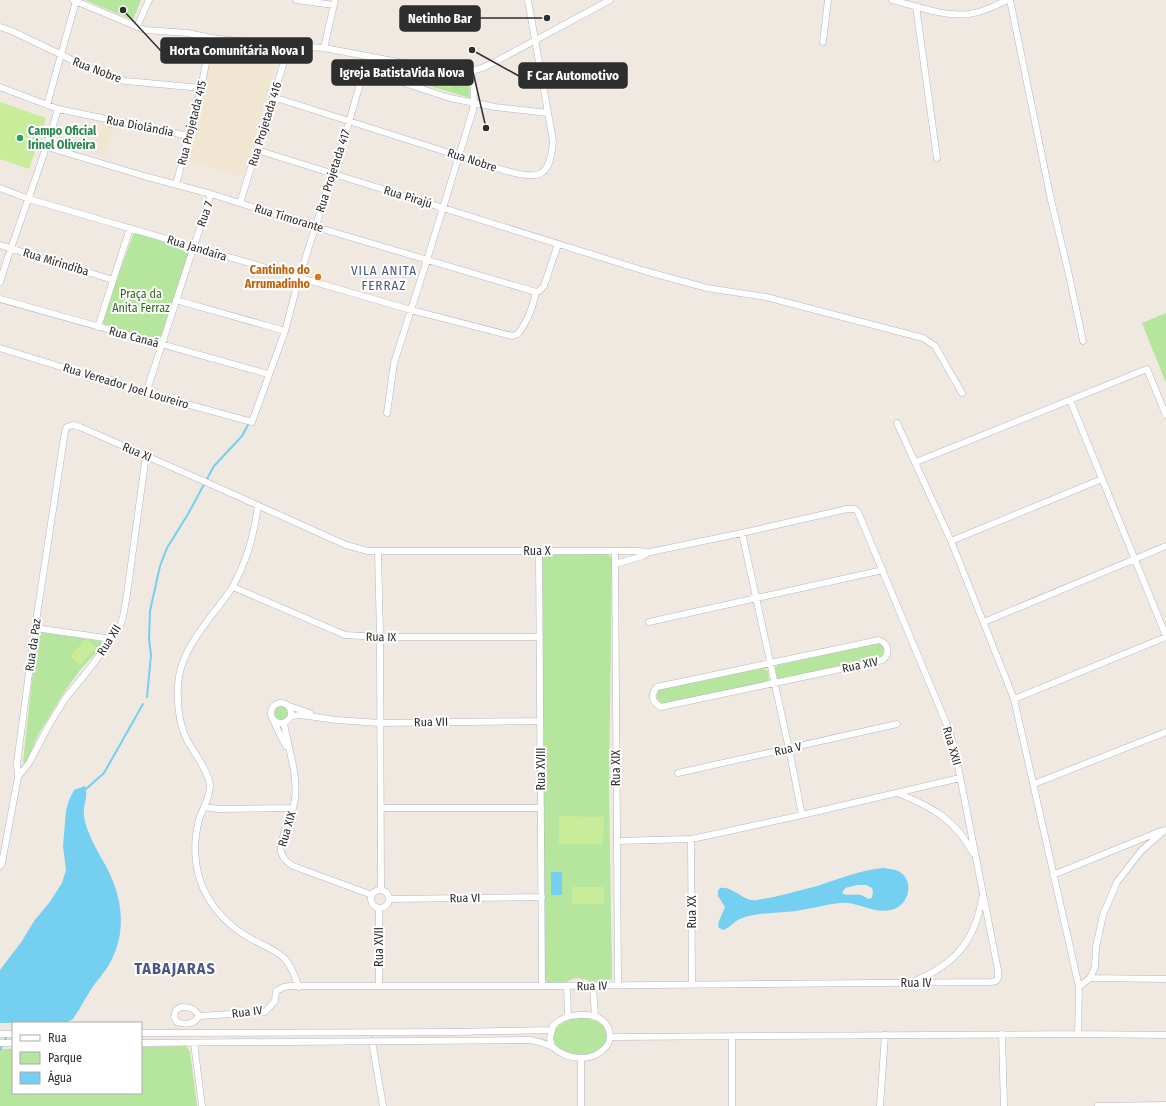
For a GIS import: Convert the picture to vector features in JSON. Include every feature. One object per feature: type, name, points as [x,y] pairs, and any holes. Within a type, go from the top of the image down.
[{"type":"street","points":[[137,27],[149,0]]},
{"type":"street","points":[[296,0],[335,2],[324,48]]},
{"type":"street","name":"Rua Nobre","points":[[273,97],[349,122],[459,155],[488,166],[524,175],[533,176],[541,173],[549,164],[552,149],[552,134],[528,0]]},
{"type":"street","points":[[47,105],[75,1],[145,30],[289,46],[324,48],[441,70],[471,71],[487,66],[536,42],[556,29],[610,0]]},
{"type":"street","points":[[823,42],[828,0]]},
{"type":"street","points":[[892,0],[947,14],[969,14],[988,9],[1008,0],[1083,341]]},
{"type":"street","points":[[916,6],[937,158]]},
{"type":"street","name":"Rua Nobre","points":[[0,27],[12,31],[112,78],[126,81],[201,88]]},
{"type":"street","name":"Rua Projetada 415","points":[[176,185],[201,88],[211,38]]},
{"type":"street","name":"Rua Projetada 416","points":[[240,203],[289,46]]},
{"type":"street","name":"Rua Projetada 417","points":[[252,422],[285,330],[299,278],[349,122],[368,56]]},
{"type":"street","points":[[364,70],[437,94],[474,104],[548,114]]},
{"type":"street","points":[[387,413],[394,363],[474,104],[474,90],[471,71]]},
{"type":"street","name":"Rua Diolândia","points":[[0,87],[58,110],[189,136]]},
{"type":"street","points":[[0,282],[10,248],[47,147],[58,110]]},
{"type":"street","name":"Rua Timorante","points":[[47,147],[211,194],[316,227],[533,291]]},
{"type":"street","name":"Rua Pirajú","points":[[257,150],[558,244],[707,288],[766,297],[923,338],[935,346],[962,393]]},
{"type":"street","name":"Rua Jandaíra","points":[[0,188],[29,198],[299,278],[411,310],[512,336],[518,334],[524,326],[534,300],[533,291]]},
{"type":"street","name":"Rua 7","points":[[146,392],[211,194]]},
{"type":"street","points":[[98,327],[130,228]]},
{"type":"street","points":[[533,291],[539,291],[544,286],[558,244]]},
{"type":"street","name":"Rua Mirindiba","points":[[0,245],[113,280]]},
{"type":"street","name":"Rua Canaã","points":[[0,299],[268,374]]},
{"type":"street","points":[[176,300],[285,330]]},
{"type":"street","name":"Rua Vereador Joel Loureiro","points":[[0,348],[252,422]]},
{"type":"street","points":[[916,462],[1147,369],[1166,415]]},
{"type":"street","points":[[1014,699],[1166,636],[1070,400]]},
{"type":"street","points":[[897,423],[951,541],[1014,699],[1079,987],[1078,1034]]},
{"type":"street","name":"Rua XI","points":[[70,426],[80,427],[206,482]]},
{"type":"street","name":"Rua da Paz","points":[[0,866],[2,863],[18,777],[17,763],[64,431],[70,426]]},
{"type":"street","name":"Rua XII","points":[[18,777],[29,763],[65,699],[112,639],[118,629],[123,616],[146,455]]},
{"type":"street","points":[[951,541],[1102,480]]},
{"type":"street","name":"Rua X","points":[[206,482],[346,545],[378,552],[650,552],[851,508],[858,512],[865,527]]},
{"type":"street","points":[[258,505],[255,530],[248,554],[233,587],[189,647],[183,662],[178,683],[178,701],[181,721],[186,738],[209,780],[210,788],[196,832],[196,850],[201,882],[216,909],[231,926],[285,959],[299,987]]},
{"type":"street","name":"Rua XXII","points":[[865,527],[949,730],[955,751],[998,970],[998,978]]},
{"type":"street","points":[[742,533],[771,663],[802,815]]},
{"type":"street","points":[[984,622],[1166,546]]},
{"type":"street","name":"Rua XVIII","points":[[539,551],[542,986]]},
{"type":"street","name":"Rua XIX","points":[[615,551],[618,985]]},
{"type":"street","points":[[378,552],[380,637],[381,890]]},
{"type":"street","points":[[615,564],[643,556],[650,552]]},
{"type":"street","points":[[649,622],[883,570]]},
{"type":"street","name":"Rua IX","points":[[233,587],[338,633],[352,636],[540,637]]},
{"type":"street","points":[[35,628],[112,639]]},
{"type":"street","name":"Rua XIV","points":[[879,640],[888,648],[888,653],[883,660],[661,707],[654,702],[654,690],[657,687],[771,663],[879,640]]},
{"type":"street","points":[[289,706],[292,711],[288,720],[284,723],[273,719],[271,713],[275,705],[283,703],[323,718]]},
{"type":"street","points":[[291,716],[301,715],[323,718]]},
{"type":"street","name":"Rua VII","points":[[323,718],[380,723],[540,721]]},
{"type":"street","name":"Rua XIX","points":[[273,719],[289,751]]},
{"type":"street","name":"Rua XIX","points":[[284,723],[296,780],[294,808],[281,844],[281,852],[284,859],[293,866],[372,895]]},
{"type":"street","name":"Rua V","points":[[678,772],[789,749],[897,724]]},
{"type":"street","points":[[1034,784],[1166,732]]},
{"type":"street","points":[[617,841],[691,839],[960,778]]},
{"type":"street","points":[[898,793],[939,813],[955,826],[966,840],[976,858]]},
{"type":"street","points":[[204,807],[219,809],[294,808]]},
{"type":"street","points":[[381,808],[541,808]]},
{"type":"street","points":[[1053,875],[1166,830]]},
{"type":"street","points":[[1079,987],[1090,978],[1095,967],[1096,946],[1103,915],[1117,882],[1141,851],[1166,830]]},
{"type":"street","name":"Rua XX","points":[[691,839],[692,984]]},
{"type":"street","points":[[372,895],[376,891],[381,890],[388,894],[389,899],[387,904],[379,908]]},
{"type":"street","name":"Rua XVII","points":[[372,895],[372,903],[379,908],[379,986]]},
{"type":"street","points":[[911,983],[938,970],[956,956],[974,928],[980,911],[983,895]]},
{"type":"street","name":"Rua VI","points":[[389,899],[542,896]]},
{"type":"street","name":"Rua IV","points":[[199,1016],[265,1012],[275,1001],[276,991],[288,986],[593,986],[911,983],[991,982],[996,981],[998,978]]},
{"type":"street","points":[[1090,978],[1166,979]]},
{"type":"street","points":[[567,986],[568,1016]]},
{"type":"street","points":[[593,986],[595,1017]]},
{"type":"street","points":[[142,1043],[530,1040],[552,1046],[567,1056],[581,1058],[598,1054],[608,1044],[610,1036],[609,1028],[606,1024],[595,1017],[582,1015],[568,1016],[556,1023],[551,1030],[550,1038],[552,1046]]},
{"type":"street","points":[[142,1033],[456,1032],[551,1030]]},
{"type":"street","points":[[174,1033],[174,1043]]},
{"type":"street","points":[[201,1033],[201,1043]]},
{"type":"street","points":[[0,1034],[12,1034]]},
{"type":"street","points":[[610,1036],[1002,1034],[1166,1035]]},
{"type":"street","points":[[1002,1034],[1004,1106]]},
{"type":"street","points":[[880,1106],[885,1035]]},
{"type":"street","points":[[732,1036],[732,1106]]},
{"type":"street","points":[[372,1041],[383,1106]]},
{"type":"street","points":[[0,1043],[12,1043]]},
{"type":"street","points":[[194,1043],[202,1106]]},
{"type":"street","points":[[581,1058],[582,1106]]},
{"type":"street","points":[[1098,1106],[1166,1106]]},
{"type":"shaded area","points":[[213,41],[280,53],[243,177],[187,160]]},
{"type":"shaded area","points":[[93,121],[115,125],[105,157],[84,151]]},
{"type":"green space","points":[[85,0],[141,0],[133,20]]},
{"type":"green space","points":[[372,58],[461,74],[466,78],[470,98],[370,68]]},
{"type":"green space","points":[[429,71],[454,76],[451,89],[426,84]]},
{"type":"green space","name":"Campo Oficial Irinel Oliveira","points":[[0,102],[46,118],[29,169],[0,159]]},
{"type":"green space","name":"Praça da Anita Ferraz","points":[[135,233],[187,249],[189,252],[161,337],[156,340],[104,325],[102,320]]},
{"type":"green space","points":[[1166,313],[1166,383],[1142,323]]},
{"type":"green space","points":[[606,554],[610,556],[612,560],[609,788],[612,978],[608,982],[591,983],[585,979],[578,978],[566,982],[547,983],[544,978],[542,558],[547,555]]},
{"type":"green space","points":[[40,632],[101,641],[103,645],[80,670],[61,697],[38,735],[26,763],[24,763],[37,635]]},
{"type":"green space","points":[[86,639],[96,648],[80,665],[70,656]]},
{"type":"green space","points":[[878,643],[884,649],[884,653],[881,657],[779,680],[777,678],[775,668],[778,665]]},
{"type":"green space","points":[[763,668],[768,671],[769,682],[664,704],[659,701],[657,697],[657,693],[660,689]]},
{"type":"green space","points":[[278,705],[284,705],[289,710],[287,719],[284,721],[278,721],[273,716],[273,710]]},
{"type":"green space","points":[[559,816],[604,817],[603,844],[559,844]]},
{"type":"green space","points":[[572,887],[604,887],[604,904],[572,904]]},
{"type":"green space","points":[[581,1018],[597,1021],[603,1026],[607,1033],[606,1043],[599,1050],[589,1054],[567,1052],[558,1047],[554,1039],[556,1028],[569,1019]]},
{"type":"green space","points":[[186,1046],[190,1052],[197,1106],[0,1106],[0,1049],[12,1049],[12,1094],[142,1094],[142,1047]]},
{"type":"water","points":[[85,786],[86,795],[84,818],[91,839],[110,873],[116,889],[121,920],[119,941],[116,951],[109,965],[92,988],[73,1019],[67,1022],[0,1023],[0,970],[62,883],[66,870],[63,846],[66,811],[74,790]]},
{"type":"water","points":[[883,868],[896,870],[907,880],[908,892],[906,898],[897,908],[884,911],[846,903],[835,904],[748,916],[740,919],[723,930],[718,927],[725,907],[718,896],[718,891],[720,888],[730,889],[747,899],[757,900],[780,896],[874,869]],"holes":[[[857,885],[866,885],[872,888],[872,898],[868,899],[857,894],[848,895],[842,893],[845,888]]]},
{"type":"water","points":[[551,872],[562,872],[562,895],[551,895]]},
{"type":"waterway","points":[[147,697],[151,655],[149,639],[150,611],[160,566],[167,548],[188,514],[214,466],[242,436],[248,425]]},
{"type":"waterway","points":[[86,789],[104,773],[143,704]]},
{"type":"waterway","points":[[0,1050],[2,1046]]},
{"type":"place","name":"Horta Comunitária Nova I","points":[[123,10]]},
{"type":"place","name":"Netinho Bar","points":[[547,18]]},
{"type":"place","name":"F Car Automotivo","points":[[472,50]]},
{"type":"place","name":"Igreja BatistaVida Nova","points":[[486,128]]},
{"type":"place","name":"Campo Oficial Irinel Oliveira","points":[[20,138]]},
{"type":"place","name":"Cantinho do Arrumadinho","points":[[318,277]]},
{"type":"district","name":"VILA ANITA FERRAZ","points":[[384,278]]},
{"type":"district","name":"TABAJARAS","points":[[175,968]]}]
